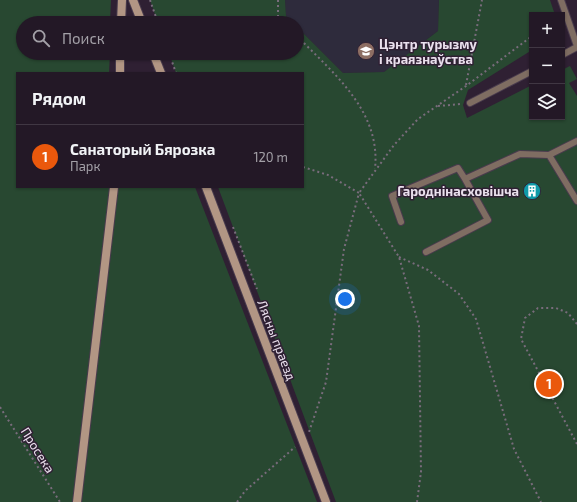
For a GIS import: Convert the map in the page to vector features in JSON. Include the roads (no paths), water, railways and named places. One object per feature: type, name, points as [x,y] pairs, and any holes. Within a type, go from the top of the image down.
[{"type":"street","points":[[121,16],[122,0]]},
{"type":"street","points":[[133,0],[139,16]]},
{"type":"street","points":[[120,60],[120,72]]},
{"type":"street","points":[[156,60],[161,72]]},
{"type":"street","points":[[78,502],[114,188]]},
{"type":"street","name":"Лясны праезд","points":[[206,188],[326,502]]},
{"type":"lane","points":[[561,0],[577,47],[565,53]]},
{"type":"lane","points":[[470,103],[529,72]]},
{"type":"lane","points":[[465,179],[520,154],[549,155],[577,141]]},
{"type":"lane","points":[[549,155],[577,201]]},
{"type":"lane","points":[[401,222],[392,196],[458,168],[488,220],[426,252]]},
{"type":"place","name":"Цэнтр турызму і краязнаўства","points":[[366,51]]},
{"type":"place","name":"Гароднінасховішча","points":[[532,191]]},
{"type":"place","name":"Санаторый Бярозка","points":[[549,384]]}]
